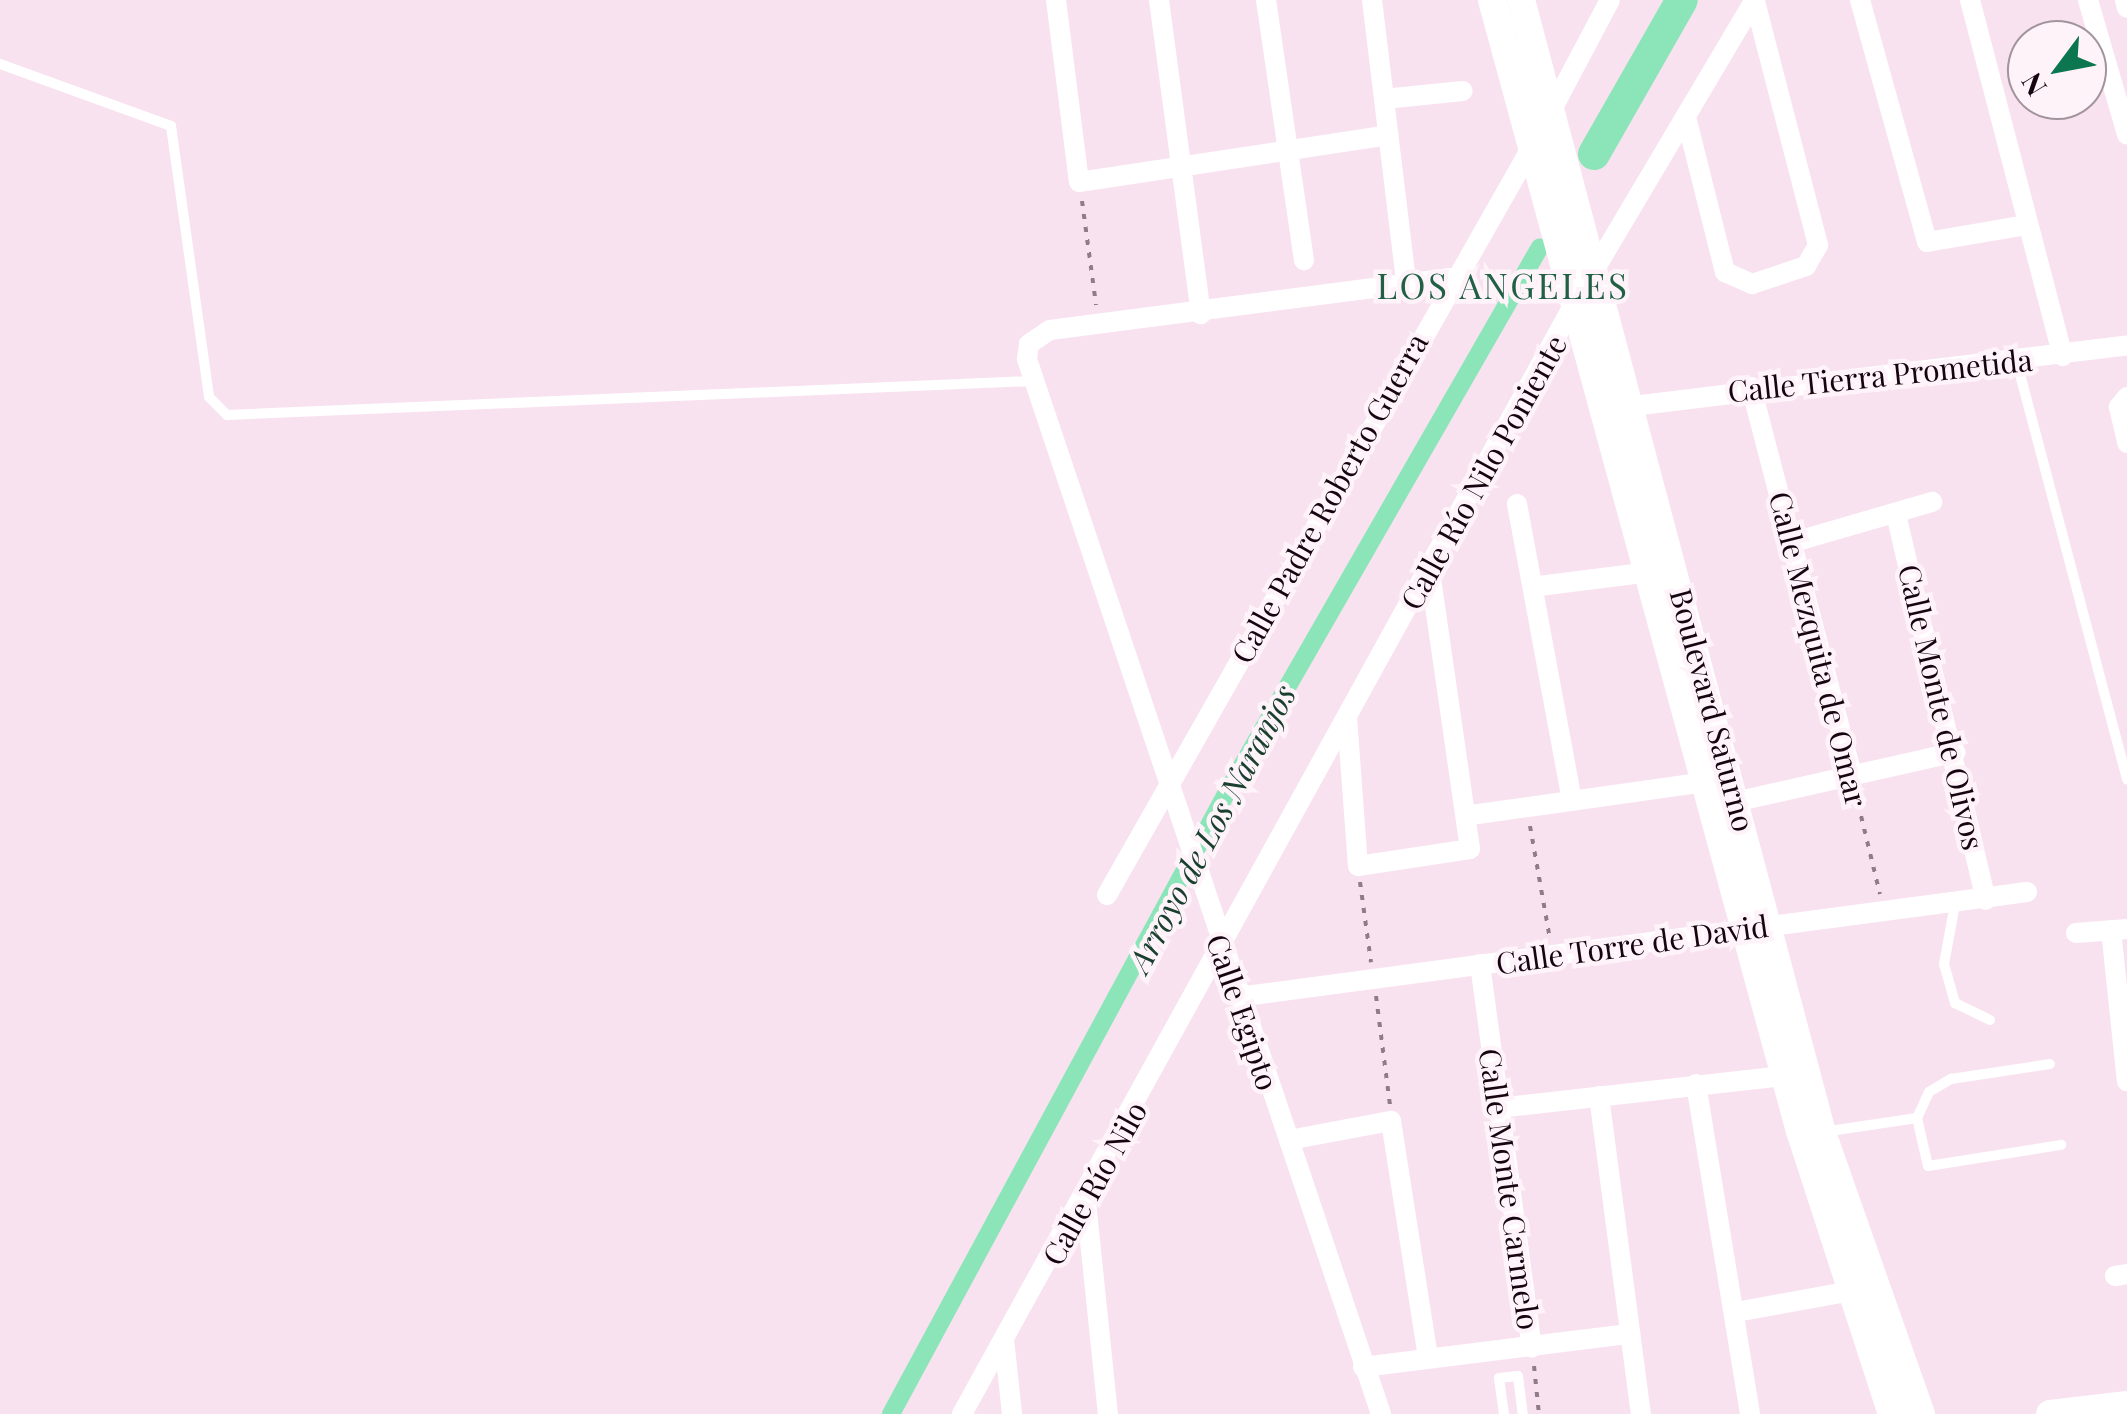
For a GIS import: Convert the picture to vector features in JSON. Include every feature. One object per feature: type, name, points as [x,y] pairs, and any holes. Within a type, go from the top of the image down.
[{"type":"street","points":[[1056,0],[1079,182],[1388,136]]},
{"type":"street","points":[[1159,0],[1201,314]]},
{"type":"street","points":[[1266,0],[1304,260]]},
{"type":"street","points":[[1372,0],[1406,282]]},
{"type":"street","name":"Boulevard Saturno","points":[[1492,0],[1704,782],[1921,1414]]},
{"type":"street","name":"Boulevard Saturno","points":[[1521,0],[1739,801],[1756,926],[1785,1076],[1892,1414]]},
{"type":"street","name":"Calle Padre Roberto Guerra","points":[[1107,894],[1451,278],[1532,147],[1610,0]]},
{"type":"street","points":[[1860,0],[1927,242],[2026,225]]},
{"type":"street","points":[[1970,0],[2063,356]]},
{"type":"street","points":[[2088,0],[2127,134]]},
{"type":"street","points":[[2124,0],[2127,8]]},
{"type":"street","points":[[1686,122],[1716,247],[1732,279],[1752,284],[1806,266],[1818,245],[1755,1]]},
{"type":"street","name":"Calle Río Nilo Poniente","points":[[1221,949],[1573,306],[1755,1]]},
{"type":"street","points":[[1384,98],[1463,91]]},
{"type":"street","points":[[1032,381],[1028,344],[1037,335],[1451,278]]},
{"type":"street","name":"Calle Tierra Prometida","points":[[1633,406],[1751,387],[2063,356],[2127,345]]},
{"type":"street","name":"Calle Egipto","points":[[1032,381],[1381,1414]]},
{"type":"street","name":"Calle Mezquita de Omar","points":[[1751,387],[1794,542],[1850,772]]},
{"type":"street","points":[[2127,397],[2119,414],[2127,443]]},
{"type":"street","points":[[1794,542],[1932,502]]},
{"type":"street","points":[[1517,504],[1540,586],[1572,800]]},
{"type":"street","name":"Calle Monte de Olivos","points":[[1896,514],[1956,752],[1986,900]]},
{"type":"street","points":[[1540,586],[1650,572]]},
{"type":"street","points":[[1346,716],[1358,866],[1457,856],[1472,843],[1471,814],[1430,573]]},
{"type":"street","points":[[1739,801],[1850,772],[1956,752]]},
{"type":"street","points":[[1471,814],[1704,782]]},
{"type":"street","name":"Calle Torre de David","points":[[1238,997],[1373,976],[2027,892]]},
{"type":"street","points":[[2076,934],[2119,929],[2127,1081]]},
{"type":"street","name":"Calle Río Nilo","points":[[962,1414],[1086,1202],[1221,949]]},
{"type":"street","name":"Calle Monte Carmelo","points":[[1480,964],[1532,1346]]},
{"type":"street","points":[[1498,1108],[1785,1076]]},
{"type":"street","points":[[1696,1084],[1750,1414]]},
{"type":"street","points":[[1599,1096],[1641,1414]]},
{"type":"street","points":[[1289,1140],[1392,1120],[1428,1357]]},
{"type":"street","points":[[1086,1202],[1108,1414]]},
{"type":"street","points":[[1736,1312],[1852,1291]]},
{"type":"street","points":[[1364,1367],[1629,1334]]},
{"type":"street","points":[[1004,1339],[1012,1414]]},
{"type":"street","points":[[2050,1414],[2127,1404]]},
{"type":"lane","points":[[0,64],[94,91],[171,126],[208,397],[227,415],[1032,381]]},
{"type":"lane","points":[[2016,358],[2127,780]]},
{"type":"lane","points":[[1956,903],[1946,922],[1952,990],[1956,1003],[1990,1020]]},
{"type":"lane","points":[[2050,1064],[1951,1079],[1929,1092],[1917,1118],[1928,1166],[2061,1146]]},
{"type":"lane","points":[[1822,1132],[1917,1118]]},
{"type":"lane","points":[[1504,1414],[1499,1378],[1518,1376],[1523,1414]]},
{"type":"path","points":[[1079,182],[1098,325]]},
{"type":"path","name":"Calle Mezquita de Omar","points":[[1850,772],[1884,911]]},
{"type":"path","points":[[1526,806],[1553,954]]},
{"type":"path","points":[[1358,866],[1392,1120]]},
{"type":"path","name":"Calle Monte Carmelo","points":[[1532,1346],[1540,1414]]},
{"type":"waterway","points":[[1594,154],[1682,0]]},
{"type":"waterway","name":"Arroyo de Los Naranjos","points":[[891,1414],[1227,792],[1540,247]]},
{"type":"district","name":"LOS ANGELES","points":[[1503,285]]}]
